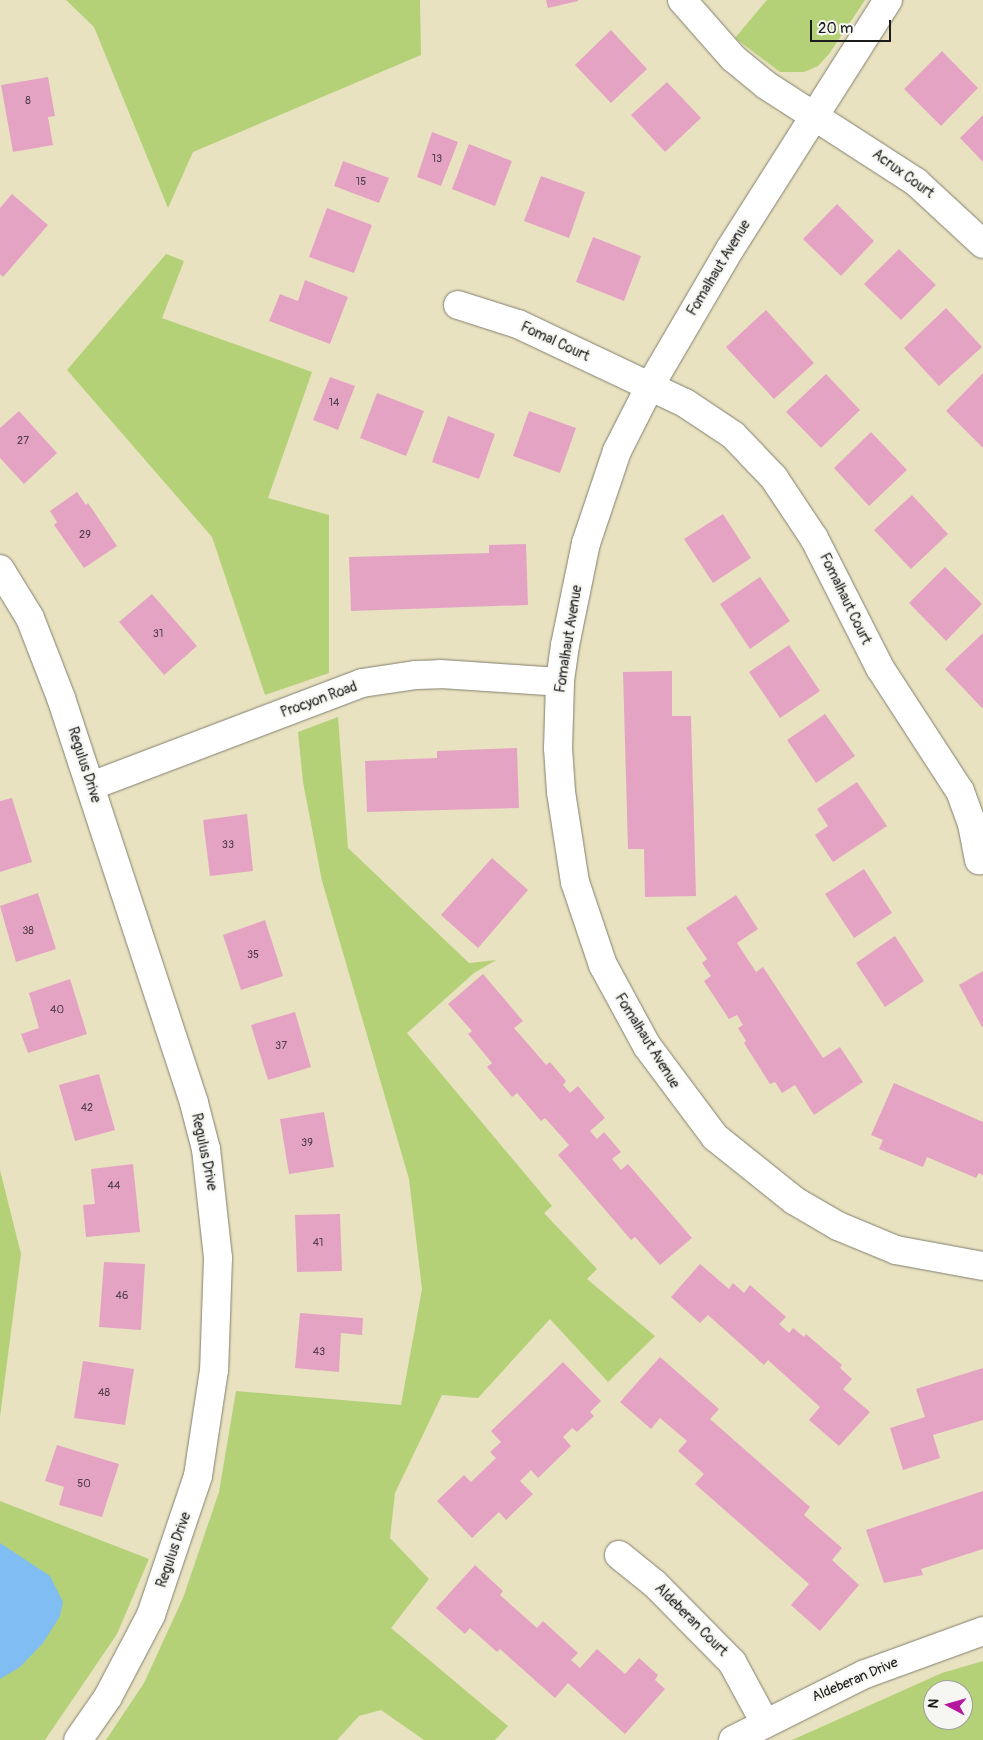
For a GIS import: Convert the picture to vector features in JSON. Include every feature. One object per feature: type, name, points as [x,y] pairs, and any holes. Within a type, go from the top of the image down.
[{"type":"street","name":"Acrux Court","points":[[682,0],[733,58],[766,85],[916,182],[983,244]]},
{"type":"street","name":"Fomalhaut Avenue","points":[[888,0],[730,249],[650,386],[617,452],[586,543],[560,682],[558,748],[561,792],[575,882],[607,973],[627,1013],[672,1082],[716,1137],[756,1172],[809,1210],[860,1236],[896,1250],[983,1266]]},
{"type":"street","name":"Fomal Court","points":[[458,305],[518,324],[650,386]]},
{"type":"street","name":"Fomalhaut Court","points":[[650,386],[710,417],[733,435],[774,478],[836,576],[880,668],[960,791],[972,824],[979,860]]},
{"type":"street","name":"Regulus Drive","points":[[0,569],[30,618],[61,698],[91,786],[206,1149],[215,1205],[218,1285],[214,1370],[198,1476],[183,1526],[151,1615],[132,1657],[78,1740]]},
{"type":"street","name":"Procyon Road","points":[[91,786],[362,684],[416,675],[440,674],[560,682]]},
{"type":"street","name":"Aldeberan Court","points":[[619,1555],[655,1584],[732,1662],[766,1722]]},
{"type":"street","name":"Aldeberan Drive","points":[[733,1740],[865,1674],[983,1631]]},
{"type":"green space","points":[[66,0],[420,0],[421,55],[193,152],[168,208],[94,27]]},
{"type":"green space","points":[[767,0],[865,0],[829,54],[818,66],[804,72],[780,72],[735,38]]},
{"type":"green space","points":[[166,254],[184,261],[162,318],[312,372],[268,498],[329,515],[329,673],[265,695],[212,537],[67,370]]},
{"type":"green space","points":[[338,717],[348,848],[469,963],[496,960],[474,973],[407,1033],[552,1206],[544,1213],[597,1269],[587,1279],[655,1336],[608,1382],[550,1319],[478,1398],[442,1395],[395,1493],[390,1538],[429,1579],[391,1628],[508,1726],[495,1740],[424,1740],[381,1710],[359,1716],[337,1740],[106,1740],[144,1683],[183,1598],[219,1492],[236,1391],[401,1405],[422,1289],[409,1179],[322,881],[303,782],[298,732]]},
{"type":"green space","points":[[0,1170],[21,1254],[0,1417]]},
{"type":"green space","points":[[0,1501],[149,1559],[117,1634],[45,1740],[0,1740]]},
{"type":"green space","points":[[983,1661],[983,1740],[792,1740],[923,1681],[923,1730],[973,1730],[973,1680],[926,1680],[942,1673]]},
{"type":"water","points":[[0,1543],[50,1576],[63,1602],[60,1616],[43,1643],[20,1667],[0,1679]]},
{"type":"building","points":[[546,0],[578,0],[578,1],[548,8]]},
{"type":"building","points":[[611,30],[647,69],[611,103],[575,65]]},
{"type":"building","points":[[942,51],[978,88],[941,126],[904,89]]},
{"type":"building","points":[[48,77],[55,116],[48,117],[53,145],[13,152],[1,85]]},
{"type":"building","points":[[667,82],[701,118],[665,152],[631,115]]},
{"type":"building","points":[[983,115],[983,162],[960,138]]},
{"type":"building","points":[[432,132],[458,142],[441,186],[417,177]]},
{"type":"building","points":[[469,144],[512,161],[495,206],[452,189]]},
{"type":"building","points":[[343,161],[389,178],[379,203],[334,186]]},
{"type":"building","points":[[541,176],[585,192],[569,238],[524,221]]},
{"type":"building","points":[[12,194],[48,225],[3,277],[0,274],[0,208]]},
{"type":"building","points":[[837,204],[874,241],[841,276],[803,239]]},
{"type":"building","points":[[327,208],[372,225],[354,273],[309,257]]},
{"type":"building","points":[[593,237],[641,256],[624,301],[576,282]]},
{"type":"building","points":[[899,249],[936,285],[901,320],[864,284]]},
{"type":"building","points":[[305,280],[348,297],[330,344],[269,321],[280,294],[298,301]]},
{"type":"building","points":[[946,308],[982,347],[939,386],[904,348]]},
{"type":"building","points":[[766,310],[814,363],[774,399],[726,347]]},
{"type":"building","points":[[983,373],[983,448],[946,411]]},
{"type":"building","points":[[826,374],[860,410],[821,448],[786,412]]},
{"type":"building","points":[[330,377],[355,386],[338,430],[313,420]]},
{"type":"building","points":[[377,393],[424,411],[406,456],[360,438]]},
{"type":"building","points":[[19,411],[57,453],[24,484],[0,458],[0,428]]},
{"type":"building","points":[[529,411],[576,428],[560,473],[513,456]]},
{"type":"building","points":[[448,416],[495,434],[479,479],[432,462]]},
{"type":"building","points":[[871,432],[907,470],[869,506],[834,468]]},
{"type":"building","points":[[77,492],[86,505],[88,503],[117,546],[84,568],[54,525],[57,522],[50,511]]},
{"type":"building","points":[[912,495],[948,534],[911,569],[874,530]]},
{"type":"building","points":[[723,514],[751,558],[713,583],[684,539]]},
{"type":"building","points":[[526,544],[528,605],[351,611],[349,557],[489,553],[489,545]]},
{"type":"building","points":[[945,567],[982,604],[946,641],[909,603]]},
{"type":"building","points":[[760,577],[790,621],[750,649],[720,604]]},
{"type":"building","points":[[152,594],[197,646],[164,675],[119,622]]},
{"type":"building","points":[[983,633],[983,707],[982,708],[945,669]]},
{"type":"building","points":[[789,645],[820,691],[780,718],[749,672]]},
{"type":"building","points":[[672,671],[672,716],[691,716],[696,896],[645,897],[644,849],[628,849],[623,672]]},
{"type":"building","points":[[825,714],[855,756],[816,783],[787,740]]},
{"type":"building","points":[[517,748],[519,808],[367,812],[365,761],[437,758],[437,751]]},
{"type":"building","points":[[857,782],[887,826],[833,862],[815,835],[828,826],[817,809]]},
{"type":"building","points":[[12,798],[32,862],[0,872],[0,801]]},
{"type":"building","points":[[247,814],[253,871],[210,876],[203,820]]},
{"type":"building","points":[[492,858],[528,890],[478,948],[441,915]]},
{"type":"building","points":[[864,869],[892,913],[854,938],[825,894]]},
{"type":"building","points":[[38,893],[56,949],[16,962],[0,906]]},
{"type":"building","points":[[736,895],[758,929],[737,943],[756,972],[763,967],[823,1058],[840,1047],[863,1082],[814,1115],[795,1085],[782,1093],[775,1082],[770,1084],[744,1043],[746,1041],[738,1028],[743,1025],[737,1015],[729,1019],[704,981],[711,976],[702,963],[707,959],[686,928]]},
{"type":"building","points":[[265,920],[283,976],[241,990],[223,935]]},
{"type":"building","points":[[895,936],[924,981],[885,1007],[856,963]]},
{"type":"building","points":[[983,971],[983,1026],[982,1027],[959,985]]},
{"type":"building","points":[[483,974],[523,1021],[514,1028],[546,1065],[550,1062],[566,1081],[563,1085],[570,1093],[578,1086],[605,1118],[590,1131],[597,1139],[604,1132],[621,1152],[612,1159],[621,1170],[628,1164],[692,1238],[660,1265],[635,1237],[631,1240],[558,1155],[569,1145],[545,1118],[541,1121],[517,1093],[512,1097],[487,1067],[492,1063],[468,1034],[472,1031],[448,1004]]},
{"type":"building","points":[[70,979],[87,1034],[28,1053],[21,1034],[39,1028],[29,993]]},
{"type":"building","points":[[295,1012],[311,1067],[268,1080],[251,1025]]},
{"type":"building","points":[[99,1074],[115,1130],[75,1141],[59,1085]]},
{"type":"building","points":[[894,1083],[983,1122],[983,1175],[979,1173],[976,1178],[927,1157],[923,1167],[879,1149],[883,1140],[871,1135]]},
{"type":"building","points":[[324,1112],[334,1167],[289,1174],[280,1119]]},
{"type":"building","points":[[133,1164],[140,1232],[86,1237],[83,1205],[95,1204],[91,1169]]},
{"type":"building","points":[[340,1214],[342,1271],[297,1272],[295,1215]]},
{"type":"building","points":[[104,1262],[145,1264],[141,1330],[99,1327]]},
{"type":"building","points":[[700,1264],[729,1289],[733,1283],[744,1293],[750,1285],[786,1317],[779,1324],[789,1333],[793,1328],[804,1337],[806,1334],[842,1365],[840,1368],[852,1379],[843,1389],[870,1412],[839,1446],[809,1420],[820,1407],[768,1360],[764,1365],[708,1315],[700,1323],[671,1297]]},
{"type":"building","points":[[300,1313],[363,1318],[362,1335],[341,1333],[339,1372],[295,1368]]},
{"type":"building","points":[[660,1357],[719,1409],[710,1419],[810,1507],[804,1515],[842,1548],[832,1560],[859,1585],[820,1631],[791,1605],[809,1584],[695,1484],[704,1474],[678,1451],[687,1441],[660,1418],[651,1429],[620,1402]]},
{"type":"building","points":[[83,1361],[134,1369],[125,1425],[74,1418]]},
{"type":"building","points":[[563,1362],[601,1401],[590,1412],[594,1416],[577,1432],[572,1428],[563,1437],[571,1446],[538,1478],[531,1470],[520,1481],[533,1494],[506,1520],[499,1512],[472,1538],[437,1501],[464,1475],[471,1482],[496,1458],[490,1452],[501,1442],[491,1431]]},
{"type":"building","points":[[983,1368],[983,1420],[933,1435],[940,1458],[903,1470],[890,1428],[925,1417],[916,1389]]},
{"type":"building","points":[[57,1445],[119,1464],[102,1517],[59,1505],[64,1487],[45,1481]]},
{"type":"building","points":[[983,1491],[983,1549],[921,1569],[923,1575],[884,1583],[866,1530]]},
{"type":"building","points":[[475,1565],[503,1591],[500,1595],[537,1628],[543,1621],[578,1653],[571,1660],[580,1668],[597,1649],[625,1674],[639,1658],[658,1675],[655,1680],[665,1689],[625,1734],[568,1683],[555,1698],[500,1649],[497,1652],[470,1628],[465,1634],[436,1608]]}]
